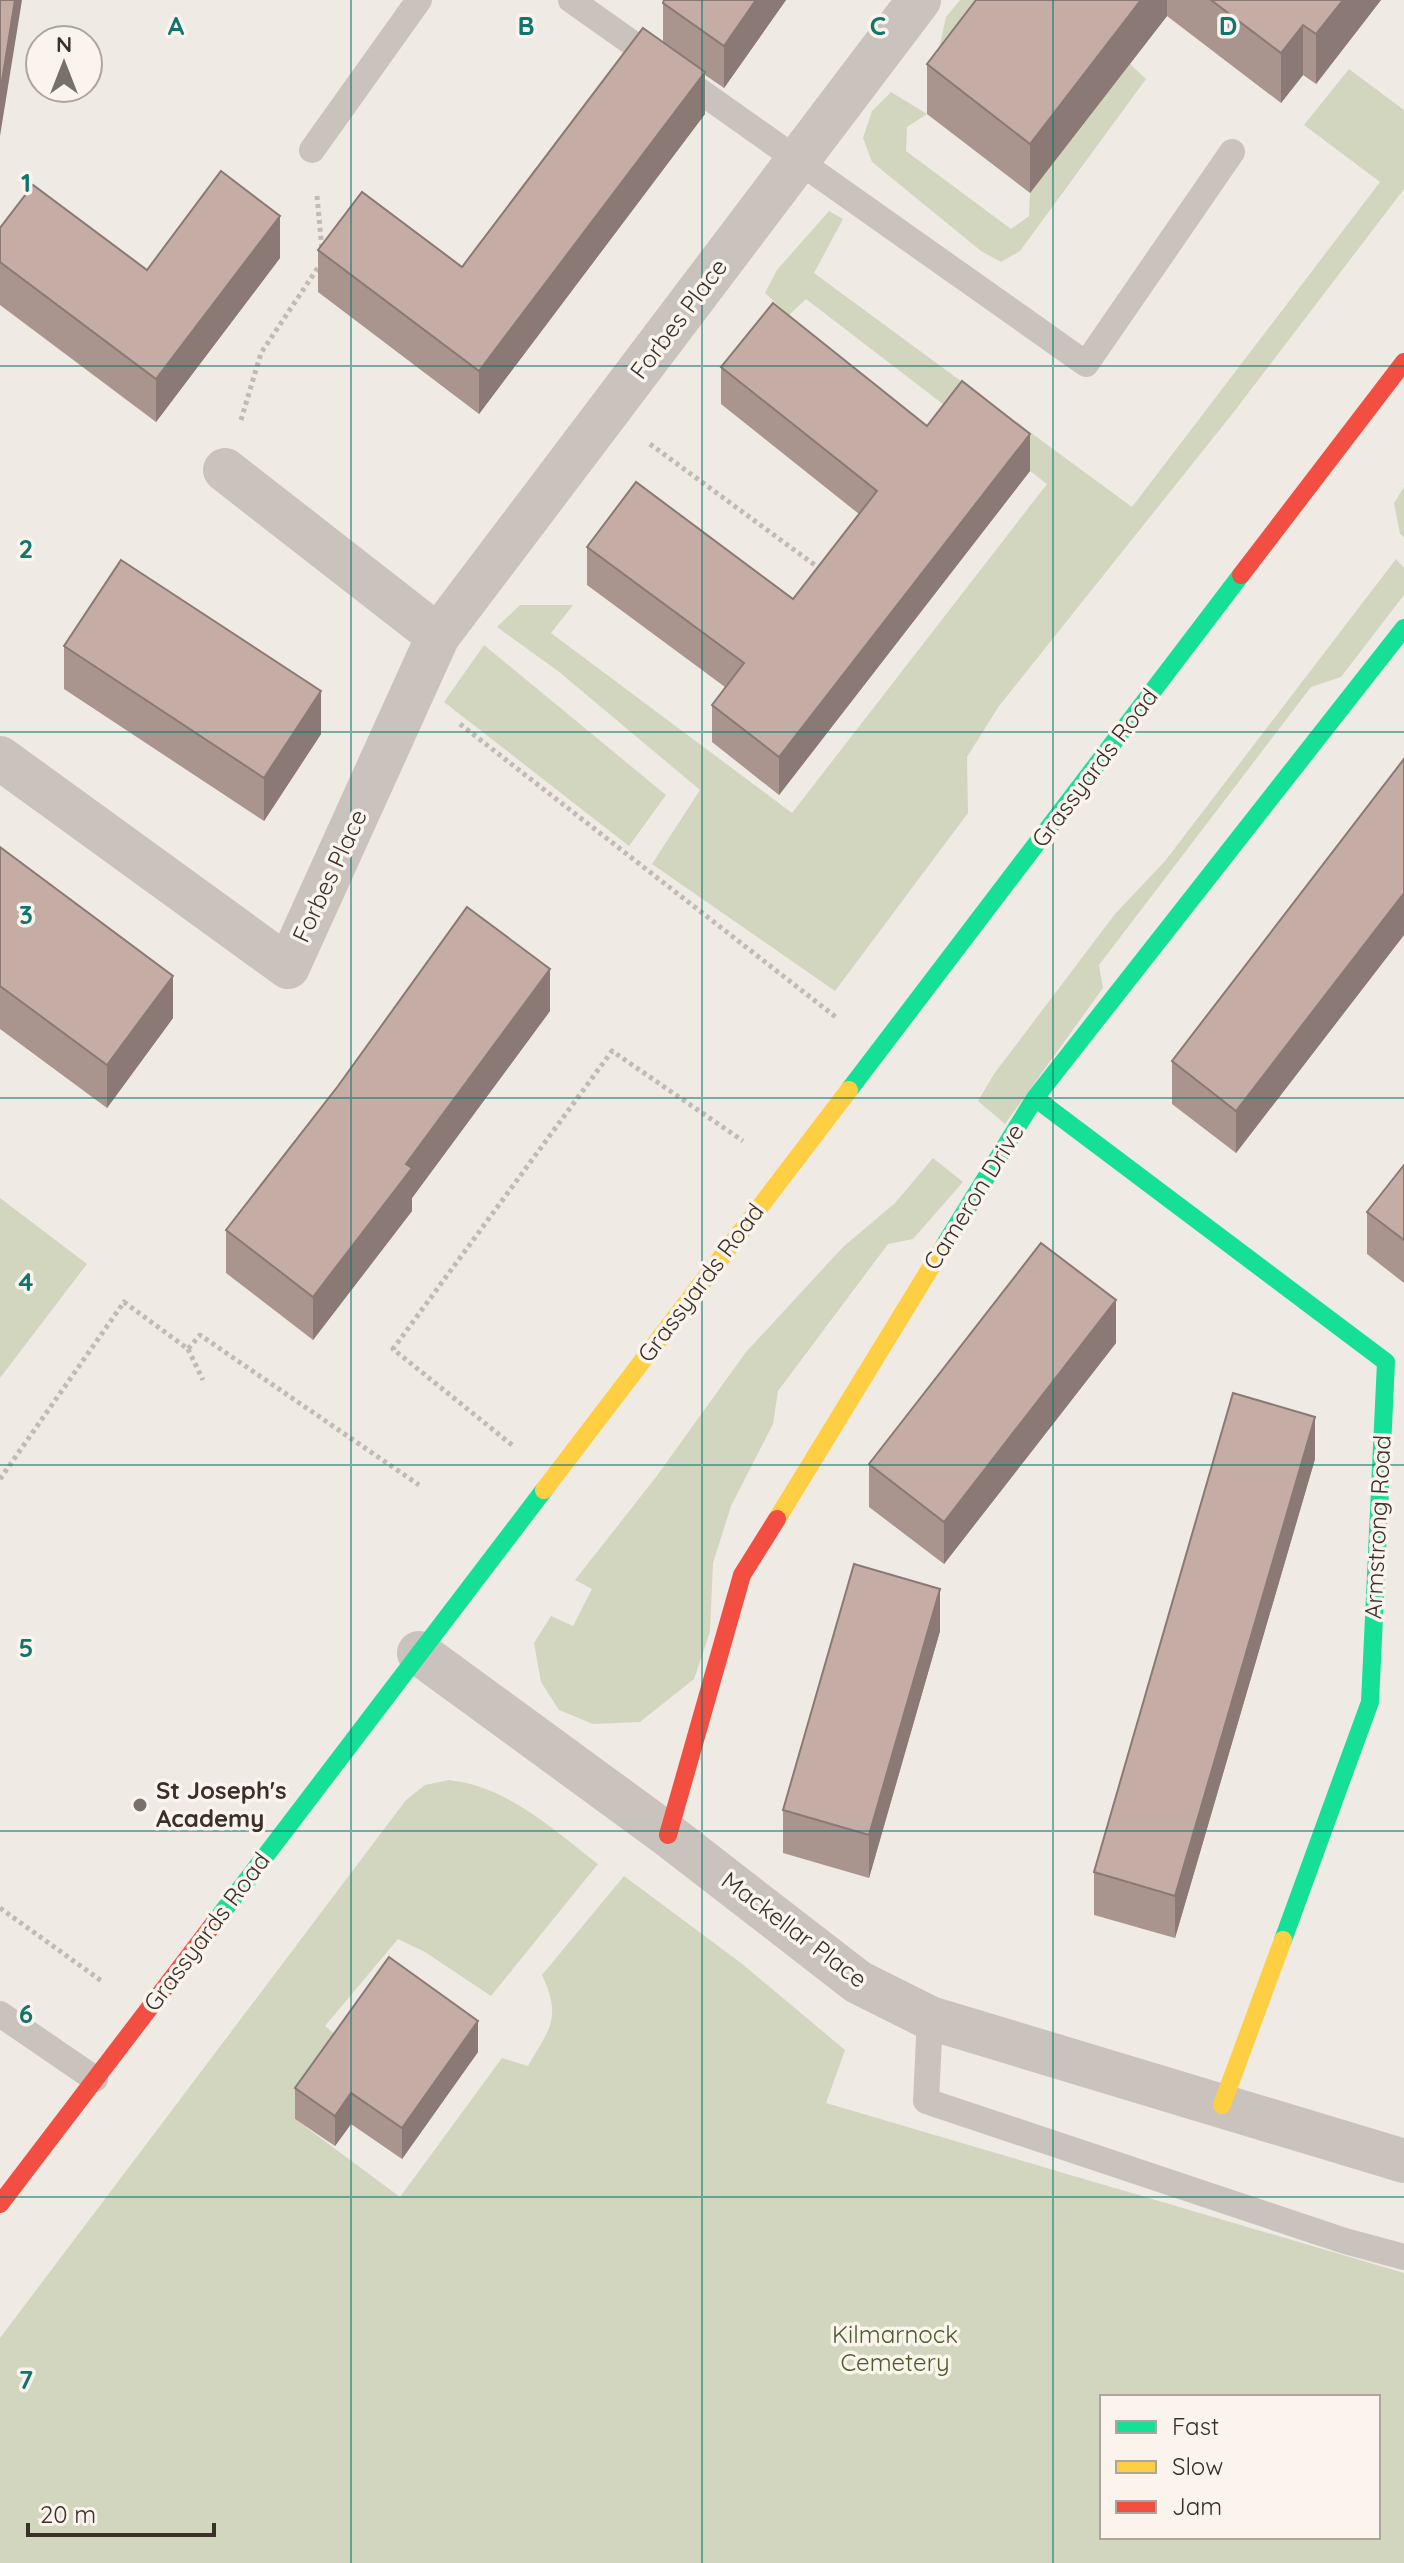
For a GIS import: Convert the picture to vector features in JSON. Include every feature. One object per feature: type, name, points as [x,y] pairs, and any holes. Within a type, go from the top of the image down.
[{"type":"street","name":"Forbes Place","points":[[0,758],[288,967],[438,636],[919,0]]},
{"type":"street","name":"Grassyards Road","points":[[0,2204],[1404,362]]},
{"type":"street","points":[[225,470],[438,636]]},
{"type":"street","name":"Cameron Drive","points":[[668,1835],[742,1575],[1035,1098],[1404,628]]},
{"type":"street","name":"Armstrong Road","points":[[1035,1098],[1386,1362],[1394,1406],[1370,1702],[1222,2105]]},
{"type":"street","name":"Mackellar Place","points":[[419,1653],[668,1835],[858,1982],[930,2018],[1404,2161]]},
{"type":"lane","points":[[312,150],[419,0]]},
{"type":"lane","points":[[571,0],[801,159],[1086,364],[1232,152]]},
{"type":"lane","points":[[0,2014],[95,2079]]},
{"type":"lane","points":[[930,2018],[926,2101],[1345,2241],[1404,2257]]},
{"type":"path","points":[[225,470],[261,353],[323,260],[312,150]]},
{"type":"path","points":[[608,413],[825,573]]},
{"type":"path","points":[[816,585],[835,561]]},
{"type":"path","points":[[415,689],[879,1050]]},
{"type":"path","points":[[552,1478],[393,1349],[612,1051],[787,1171]]},
{"type":"path","points":[[0,1479],[124,1302],[188,1349],[203,1380]]},
{"type":"path","points":[[188,1349],[200,1335],[419,1485]]},
{"type":"path","points":[[0,1908],[145,2012]]},
{"type":"green space","points":[[960,0],[1014,0],[938,53],[946,17]]},
{"type":"green space","points":[[1130,64],[1146,79],[1020,251],[1001,262],[981,251],[872,162],[863,138],[872,111],[891,92],[927,114],[907,127],[906,151],[1011,229],[1029,216],[1030,193]]},
{"type":"green space","points":[[1349,69],[1404,110],[1404,189],[1233,413],[999,706],[967,757],[968,813],[835,991],[652,864],[700,790],[558,671],[497,627],[520,605],[573,605],[551,633],[792,813],[1047,484],[806,299],[789,315],[765,293],[777,270],[829,211],[843,219],[814,273],[1132,507],[1380,182],[1304,125]]},
{"type":"green space","points":[[1404,487],[1404,537],[1400,534],[1394,503]]},
{"type":"green space","points":[[1396,559],[1404,568],[1404,595],[1341,677],[1311,687],[1099,965],[1103,988],[1005,1124],[978,1101],[994,1074],[1115,914],[1165,861]]},
{"type":"green space","points":[[484,645],[666,795],[629,846],[444,702]]},
{"type":"green space","points":[[933,1158],[963,1182],[913,1239],[888,1244],[778,1391],[773,1424],[731,1506],[713,1563],[710,1632],[694,1679],[640,1722],[593,1724],[559,1710],[541,1682],[534,1643],[551,1616],[573,1626],[592,1589],[575,1580],[656,1477],[746,1352],[843,1247],[895,1203]]},
{"type":"green space","points":[[0,1198],[87,1264],[0,1378]]},
{"type":"green space","name":"Kilmarnock Cemetery","points":[[449,1780],[491,1791],[546,1823],[598,1864],[491,1996],[425,1952],[398,1939],[325,2026],[348,2045],[295,2119],[400,2197],[502,2058],[528,2066],[551,2022],[551,2002],[542,1975],[624,1876],[741,1963],[845,2050],[826,2103],[1404,2273],[1404,2563],[0,2563],[0,2338],[406,1800],[425,1785]]},
{"type":"building","points":[[0,0],[15,0],[0,93]]},
{"type":"building","points":[[664,0],[756,0],[724,46],[663,3]]},
{"type":"building","points":[[976,0],[1141,0],[1030,144],[927,64]]},
{"type":"building","points":[[1211,0],[1343,0],[1316,34],[1303,25],[1281,53]]},
{"type":"building","points":[[643,28],[705,72],[479,371],[318,250],[362,192],[462,267]]},
{"type":"building","points":[[221,171],[280,216],[156,379],[0,262],[0,228],[33,185],[147,270]]},
{"type":"building","points":[[773,303],[927,426],[962,381],[1030,434],[779,757],[712,705],[744,663],[587,547],[636,482],[793,599],[877,491],[721,367]]},
{"type":"building","points":[[121,560],[321,691],[264,778],[64,646]]},
{"type":"building","points":[[1404,759],[1404,893],[1236,1111],[1172,1061]]},
{"type":"building","points":[[0,847],[173,976],[107,1065],[0,986]]},
{"type":"building","points":[[467,907],[550,969],[406,1164],[412,1168],[313,1297],[226,1230],[338,1086]]},
{"type":"building","points":[[1404,1165],[1404,1240],[1367,1212]]},
{"type":"building","points":[[1041,1243],[1116,1300],[944,1522],[869,1464]]},
{"type":"building","points":[[1233,1393],[1315,1417],[1175,1896],[1094,1872]]},
{"type":"building","points":[[854,1564],[940,1589],[869,1835],[783,1810]]},
{"type":"building","points":[[389,1957],[478,2021],[402,2128],[351,2093],[335,2116],[295,2088]]},
{"type":"traffic: fast","points":[[849,1090],[1241,575]]},
{"type":"traffic: fast","points":[[944,1246],[1035,1098],[1404,628]]},
{"type":"traffic: fast","points":[[1035,1098],[1386,1362],[1370,1702],[1283,1940]]},
{"type":"traffic: fast","points":[[215,1922],[544,1490]]},
{"type":"traffic: slow","points":[[544,1490],[849,1090]]},
{"type":"traffic: slow","points":[[777,1519],[944,1246]]},
{"type":"traffic: slow","points":[[1222,2105],[1283,1940]]},
{"type":"traffic: jam","points":[[1241,575],[1404,362]]},
{"type":"traffic: jam","points":[[668,1835],[742,1575],[777,1519]]},
{"type":"traffic: jam","points":[[0,2204],[215,1922]]},
{"type":"place","name":"St Joseph's Academy","points":[[140,1805]]}]
